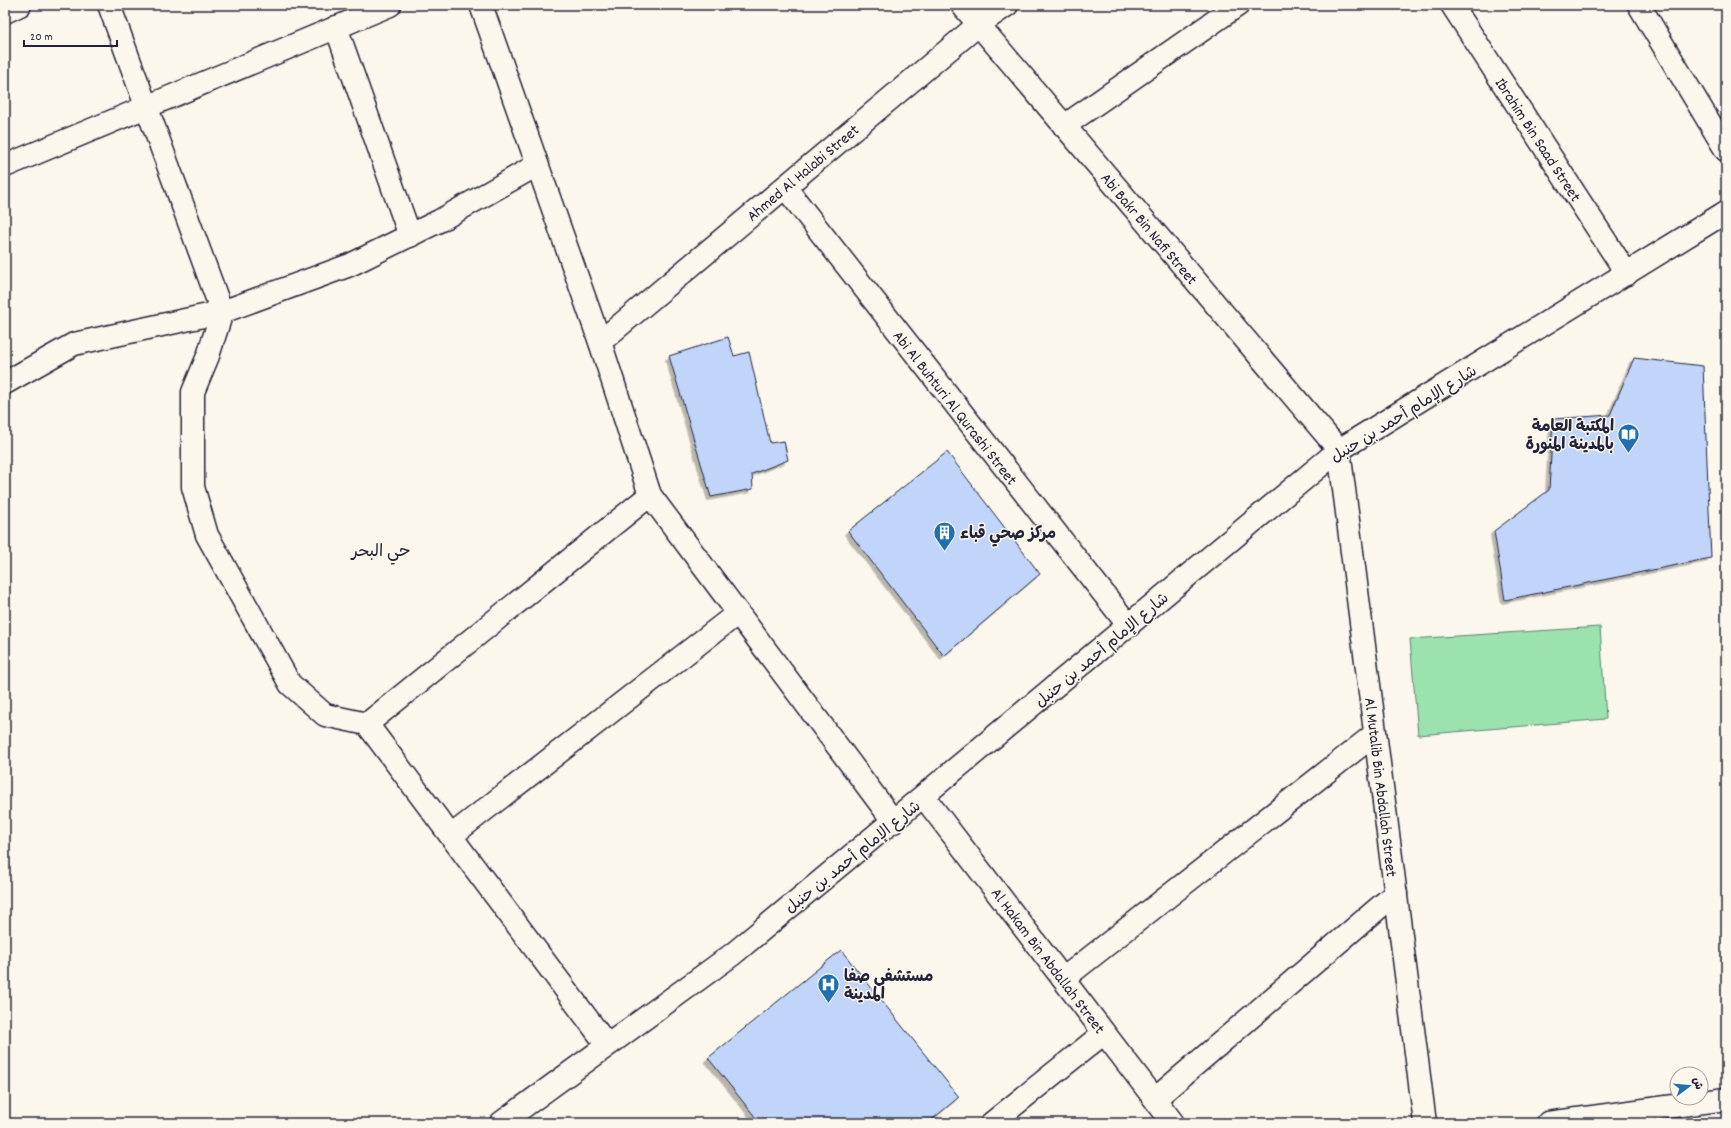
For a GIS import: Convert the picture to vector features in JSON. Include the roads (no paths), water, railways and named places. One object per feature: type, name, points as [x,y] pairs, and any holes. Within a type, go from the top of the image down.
[{"type":"street","points":[[5,12],[20,5]]},
{"type":"street","points":[[109,5],[222,312],[208,356],[193,392],[193,487],[207,535],[290,684],[325,715],[367,724],[607,1045]]},
{"type":"street","points":[[5,166],[390,5]]},
{"type":"street","points":[[481,5],[600,342],[650,495],[894,822]]},
{"type":"street","name":"Abi Bakr Bin Nafi Street","points":[[962,5],[1339,450]]},
{"type":"street","name":"Ahmed Al Halabi Street","points":[[600,342],[785,188],[978,24],[1007,5]]},
{"type":"street","points":[[1064,126],[1238,5]]},
{"type":"street","name":"Ibrahim Bin Saad Street","points":[[1452,5],[1626,274]]},
{"type":"street","points":[[1639,5],[1726,150]]},
{"type":"street","points":[[336,27],[410,236]]},
{"type":"street","points":[[5,383],[74,344],[222,312],[350,265],[439,221],[537,165]]},
{"type":"street","name":"Abi Al Buhturi Al Qurashi Street","points":[[785,188],[1129,626]]},
{"type":"street","name":"شارع الإمام أحمد بن حنبل","points":[[501,1123],[733,954],[894,822],[1339,450],[1726,212]]},
{"type":"street","name":"Al Mutalib Bin Abdallah Street","points":[[1339,450],[1425,1123]]},
{"type":"street","points":[[367,724],[650,495]]},
{"type":"street","points":[[451,836],[738,613]]},
{"type":"street","points":[[1063,979],[1375,734]]},
{"type":"street","name":"Al Hakam Bin Abdallah Street","points":[[924,797],[1173,1123]]},
{"type":"street","points":[[1155,1099],[1396,893]]},
{"type":"street","points":[[992,1123],[1104,1033]]},
{"type":"street","points":[[1548,1123],[1726,1099]]},
{"type":"place","name":"المكتبة العامة بالمدينة المنورة","points":[[1629,454]]},
{"type":"place","name":"مركز صحي قباء","points":[[944,552]]},
{"type":"place","name":"مستشفی صفا المدینة","points":[[829,1004]]},
{"type":"district","name":"حي البحر","points":[[381,550]]}]
